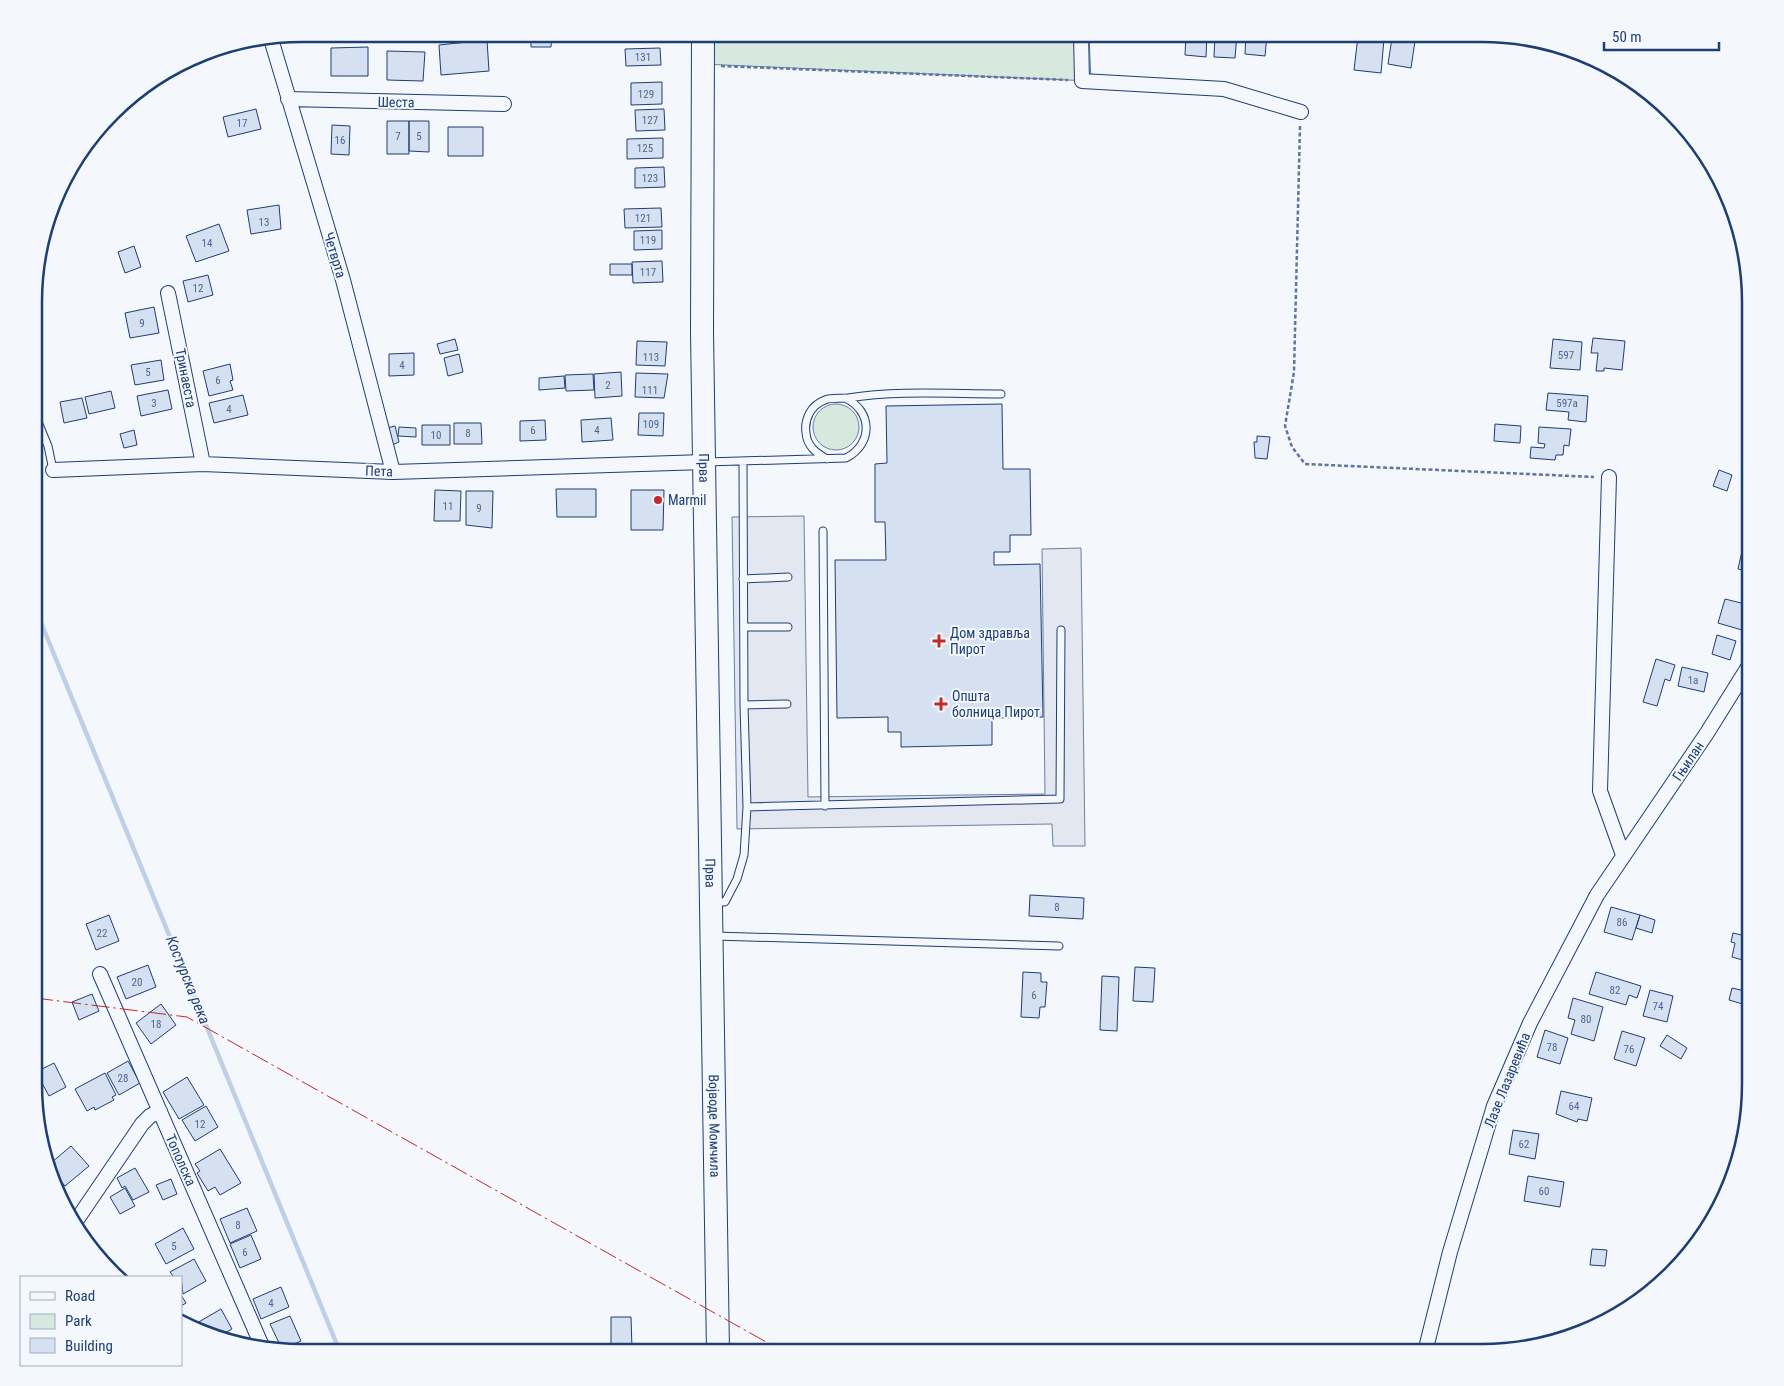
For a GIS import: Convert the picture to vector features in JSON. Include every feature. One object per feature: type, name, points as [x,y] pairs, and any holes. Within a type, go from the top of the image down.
[{"type":"main road","name":"Прва","points":[[703,42],[702,332],[713,902]]},
{"type":"main road","name":"Војводе Момчила","points":[[713,902],[718,1344]]},
{"type":"street","points":[[1081,42],[1082,80],[1224,89],[1301,112]]},
{"type":"street","name":"Четврта","points":[[273,45],[343,280],[393,472]]},
{"type":"street","name":"Шеста","points":[[288,100],[504,104]]},
{"type":"street","name":"Тринаеста","points":[[168,293],[203,464]]},
{"type":"street","name":"Пета","points":[[53,470],[203,464],[393,472],[705,462]]},
{"type":"street","points":[[1609,477],[1600,791],[1623,855]]},
{"type":"street","name":"Гњилан","points":[[1623,855],[1707,732],[1742,677]]},
{"type":"street","name":"Лазе Лазаревића","points":[[1427,1344],[1450,1252],[1494,1106],[1534,1014],[1597,895],[1623,855]]},
{"type":"street","name":"Тополска","points":[[100,974],[259,1340]]},
{"type":"street","points":[[79,1216],[142,1124],[150,1116],[160,1112]]},
{"type":"lane","points":[[827,459],[818,454],[808,441],[805,425],[808,415],[814,406],[824,400],[834,397],[845,398],[876,394],[1001,394]]},
{"type":"lane","points":[[705,462],[743,463],[837,460],[855,454],[866,438],[867,428],[861,409],[845,398]]},
{"type":"lane","points":[[42,432],[48,446],[53,470]]},
{"type":"lane","points":[[713,902],[725,902],[741,867],[748,807],[744,705],[743,463]]},
{"type":"lane","points":[[823,530],[825,806]]},
{"type":"lane","points":[[743,579],[788,577]]},
{"type":"lane","points":[[744,627],[788,627]]},
{"type":"lane","points":[[748,807],[1060,799],[1061,630]]},
{"type":"lane","points":[[744,705],[787,704]]},
{"type":"lane","points":[[713,936],[1059,946]]},
{"type":"path","points":[[704,65],[1082,80]]},
{"type":"path","points":[[1301,112],[1294,372],[1285,426],[1292,447],[1305,464],[1609,477]]},
{"type":"green space","points":[[701,42],[1089,42],[1091,81],[702,64]]},
{"type":"green space","points":[[832,404],[840,404],[849,408],[855,414],[859,427],[855,440],[849,446],[840,450],[832,450],[823,446],[817,440],[813,431],[813,423],[817,414],[823,408]]},
{"type":"shaded area","points":[[804,516],[808,797],[1045,794],[1042,549],[1081,548],[1085,846],[1053,846],[1052,824],[737,829],[732,517]]},
{"type":"building","points":[[487,42],[489,71],[441,75],[439,45]]},
{"type":"building","points":[[531,42],[551,42],[551,47],[531,47]]},
{"type":"building","points":[[1186,42],[1207,42],[1206,57],[1185,55]]},
{"type":"building","points":[[1215,42],[1236,42],[1235,58],[1214,57]]},
{"type":"building","points":[[1246,42],[1266,42],[1265,56],[1245,54]]},
{"type":"building","points":[[1357,42],[1384,42],[1381,73],[1354,70]]},
{"type":"building","points":[[1391,42],[1415,42],[1411,68],[1388,64]]},
{"type":"building","points":[[368,47],[368,76],[331,76],[331,48]]},
{"type":"building","points":[[660,48],[661,65],[626,66],[625,49]]},
{"type":"building","points":[[387,51],[425,52],[423,81],[387,80]]},
{"type":"building","points":[[662,82],[662,104],[631,105],[631,83]]},
{"type":"building","points":[[256,109],[261,129],[228,137],[223,117]]},
{"type":"building","points":[[664,109],[665,130],[636,131],[635,110]]},
{"type":"building","points":[[387,121],[409,121],[409,154],[387,154]]},
{"type":"building","points":[[409,121],[429,121],[429,152],[409,151]]},
{"type":"building","points":[[332,125],[350,126],[349,155],[331,154]]},
{"type":"building","points":[[448,127],[483,127],[483,156],[448,156]]},
{"type":"building","points":[[663,138],[663,158],[627,159],[627,139]]},
{"type":"building","points":[[664,167],[665,187],[635,188],[635,168]]},
{"type":"building","points":[[279,205],[281,229],[251,234],[247,210]]},
{"type":"building","points":[[661,208],[662,227],[625,228],[624,209]]},
{"type":"building","points":[[219,224],[229,251],[196,262],[186,236]]},
{"type":"building","points":[[662,230],[662,249],[634,250],[634,231]]},
{"type":"building","points":[[134,246],[141,267],[125,273],[118,252]]},
{"type":"building","points":[[662,261],[663,282],[633,283],[632,262]]},
{"type":"building","points":[[610,264],[632,264],[632,275],[610,275]]},
{"type":"building","points":[[208,275],[213,295],[188,302],[183,281]]},
{"type":"building","points":[[154,307],[159,333],[130,338],[125,313]]},
{"type":"building","points":[[1593,338],[1625,341],[1622,370],[1604,368],[1604,371],[1596,371],[1598,353],[1591,353]]},
{"type":"building","points":[[455,339],[458,350],[440,354],[437,344]]},
{"type":"building","points":[[1553,339],[1582,342],[1580,370],[1550,368]]},
{"type":"building","points":[[637,341],[667,342],[665,366],[636,365]]},
{"type":"building","points":[[414,353],[414,375],[389,376],[389,354]]},
{"type":"building","points":[[459,354],[463,372],[448,376],[444,358]]},
{"type":"building","points":[[161,360],[164,380],[135,385],[131,365]]},
{"type":"building","points":[[230,364],[233,380],[230,381],[233,390],[209,396],[203,371]]},
{"type":"building","points":[[621,372],[622,396],[595,398],[594,374]]},
{"type":"building","points":[[636,373],[668,374],[664,398],[635,397]]},
{"type":"building","points":[[593,374],[594,390],[566,391],[565,375]]},
{"type":"building","points":[[564,376],[565,388],[539,390],[539,378]]},
{"type":"building","points":[[168,390],[172,409],[141,416],[137,396]]},
{"type":"building","points":[[111,391],[115,408],[89,414],[85,397]]},
{"type":"building","points":[[1548,393],[1588,396],[1586,422],[1568,420],[1569,412],[1546,410]]},
{"type":"building","points":[[243,395],[248,415],[214,423],[209,403]]},
{"type":"building","points":[[82,398],[87,418],[64,423],[60,402]]},
{"type":"building","name":"Дом здравља Пирот","points":[[1002,404],[1003,469],[1030,469],[1031,535],[1010,535],[1010,552],[994,552],[994,565],[1040,564],[1043,717],[992,718],[992,745],[901,747],[901,732],[888,732],[888,717],[837,718],[835,560],[886,560],[885,522],[875,522],[875,464],[887,463],[886,406]]},
{"type":"building","points":[[639,413],[664,413],[663,436],[638,435]]},
{"type":"building","points":[[611,418],[613,440],[582,442],[581,420]]},
{"type":"building","points":[[545,420],[546,440],[520,441],[520,421]]},
{"type":"building","points":[[454,423],[481,423],[482,444],[454,444]]},
{"type":"building","points":[[1495,424],[1521,426],[1520,443],[1494,441]]},
{"type":"building","points":[[422,425],[450,425],[450,445],[422,445]]},
{"type":"building","points":[[395,426],[399,442],[392,445],[387,428]]},
{"type":"building","points":[[399,427],[416,428],[416,437],[398,436]]},
{"type":"building","points":[[1539,427],[1571,429],[1569,446],[1564,445],[1563,455],[1556,455],[1555,460],[1530,458],[1531,447],[1544,448],[1545,444],[1538,443]]},
{"type":"building","points":[[134,430],[137,445],[124,448],[120,434]]},
{"type":"building","points":[[1257,436],[1270,437],[1267,459],[1255,458],[1254,442],[1257,442]]},
{"type":"building","points":[[1719,470],[1732,475],[1727,491],[1713,486]]},
{"type":"building","points":[[556,489],[596,489],[596,517],[557,517]]},
{"type":"building","points":[[435,490],[461,491],[460,521],[434,521]]},
{"type":"building","points":[[631,490],[664,490],[663,530],[631,530]]},
{"type":"building","points":[[466,491],[493,491],[492,528],[466,525]]},
{"type":"building","points":[[1742,551],[1742,570],[1738,569]]},
{"type":"building","points":[[1725,599],[1742,603],[1742,630],[1718,623]]},
{"type":"building","points":[[1717,635],[1736,641],[1730,660],[1712,654]]},
{"type":"building","points":[[1656,659],[1675,665],[1670,681],[1665,679],[1657,706],[1643,702]]},
{"type":"building","points":[[1682,667],[1708,673],[1704,692],[1678,686]]},
{"type":"building","points":[[1030,895],[1084,898],[1083,919],[1029,916]]},
{"type":"building","points":[[1611,907],[1640,915],[1632,940],[1604,932]]},
{"type":"building","points":[[109,915],[119,941],[96,950],[86,924]]},
{"type":"building","points":[[1640,915],[1655,920],[1652,933],[1636,928]]},
{"type":"building","points":[[1733,933],[1742,935],[1742,960],[1732,957],[1735,943],[1731,942]]},
{"type":"building","points":[[148,965],[156,987],[126,999],[117,977]]},
{"type":"building","points":[[1135,967],[1155,968],[1153,1002],[1133,1001]]},
{"type":"building","points":[[1023,972],[1041,973],[1041,982],[1047,982],[1045,1007],[1040,1007],[1039,1018],[1021,1017]]},
{"type":"building","points":[[1596,972],[1641,986],[1637,998],[1629,995],[1626,1005],[1589,994]]},
{"type":"building","points":[[1102,976],[1119,977],[1117,1031],[1100,1030]]},
{"type":"building","points":[[1732,988],[1742,990],[1742,1004],[1729,1000]]},
{"type":"building","points":[[1650,990],[1673,996],[1667,1022],[1643,1016]]},
{"type":"building","points":[[92,994],[99,1011],[79,1020],[72,1002]]},
{"type":"building","points":[[1573,998],[1603,1007],[1594,1041],[1571,1034],[1575,1020],[1568,1018]]},
{"type":"building","points":[[161,1004],[176,1025],[151,1044],[136,1023]]},
{"type":"building","points":[[1545,1030],[1568,1038],[1560,1064],[1537,1057]]},
{"type":"building","points":[[1622,1031],[1645,1038],[1636,1066],[1614,1059]]},
{"type":"building","points":[[1667,1035],[1687,1048],[1681,1059],[1660,1046]]},
{"type":"building","points":[[128,1061],[140,1083],[119,1095],[107,1073]]},
{"type":"building","points":[[54,1063],[66,1087],[49,1096],[42,1083],[42,1069]]},
{"type":"building","points":[[105,1073],[116,1095],[112,1097],[114,1100],[95,1110],[94,1107],[87,1111],[75,1089]]},
{"type":"building","points":[[187,1077],[204,1105],[179,1119],[163,1092]]},
{"type":"building","points":[[1561,1091],[1592,1098],[1587,1121],[1578,1119],[1577,1122],[1556,1114]]},
{"type":"building","points":[[206,1106],[218,1127],[195,1141],[182,1120]]},
{"type":"building","points":[[1513,1130],[1539,1134],[1535,1159],[1509,1154]]},
{"type":"building","points":[[71,1146],[89,1166],[65,1186],[62,1182],[54,1160]]},
{"type":"building","points":[[220,1149],[241,1183],[220,1195],[215,1187],[208,1191],[197,1173],[200,1171],[195,1164]]},
{"type":"building","points":[[135,1168],[149,1192],[133,1200],[125,1186],[122,1188],[117,1178]]},
{"type":"building","points":[[1528,1176],[1564,1182],[1560,1207],[1524,1201]]},
{"type":"building","points":[[171,1179],[177,1194],[163,1200],[156,1185]]},
{"type":"building","points":[[125,1188],[135,1206],[120,1214],[110,1197]]},
{"type":"building","points":[[247,1208],[257,1231],[230,1243],[220,1219]]},
{"type":"building","points":[[183,1228],[194,1249],[166,1264],[155,1244]]},
{"type":"building","points":[[251,1235],[261,1259],[240,1268],[230,1244]]},
{"type":"building","points":[[1592,1249],[1607,1250],[1605,1266],[1590,1265]]},
{"type":"building","points":[[194,1259],[206,1281],[183,1294],[182,1276],[173,1276],[170,1272]]},
{"type":"building","points":[[281,1287],[289,1307],[261,1319],[253,1299]]},
{"type":"building","points":[[182,1297],[186,1303],[182,1305]]},
{"type":"building","points":[[221,1309],[232,1329],[226,1332],[199,1322]]},
{"type":"building","points":[[290,1316],[301,1341],[295,1344],[279,1342],[270,1324]]},
{"type":"building","points":[[611,1317],[631,1317],[632,1344],[611,1344]]},
{"type":"waterway","name":"Костурска река","points":[[42,625],[337,1344]]},
{"type":"power","points":[[42,999],[187,1017],[770,1344]]},
{"type":"place","name":"Marmil","points":[[658,500]]},
{"type":"place","name":"Дом здравља Пирот","points":[[939,641]]},
{"type":"place","name":"Општа болница Пирот","points":[[941,704]]}]
